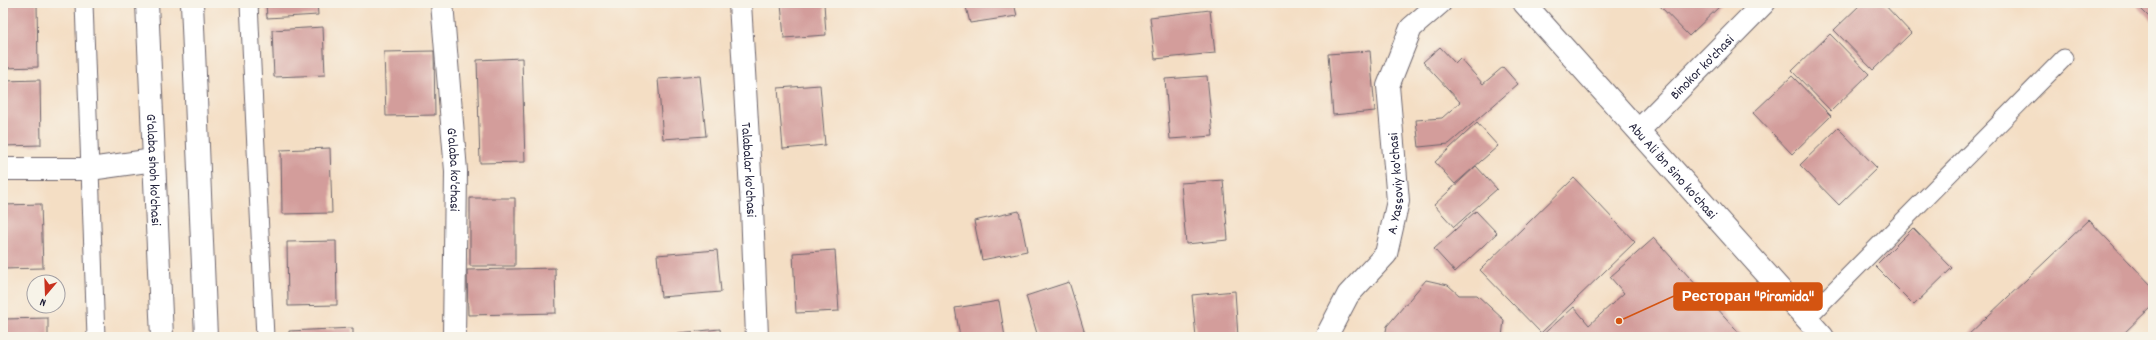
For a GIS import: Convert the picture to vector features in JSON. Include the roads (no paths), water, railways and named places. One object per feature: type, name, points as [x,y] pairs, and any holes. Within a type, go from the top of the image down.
[{"type":"street","name":"G'alaba shoh ko'chasi","points":[[147,3],[162,337]]},
{"type":"street","points":[[192,3],[206,337]]},
{"type":"street","name":"G'alaba ko'chasi","points":[[442,3],[456,171],[454,337]]},
{"type":"street","name":"Talabalar ko'chasi","points":[[740,3],[752,208],[757,337]]},
{"type":"street","name":"A. Yassoviy ko'chasi","points":[[1326,337],[1348,295],[1386,254],[1398,201],[1388,86],[1411,28],[1440,3]]},
{"type":"street","name":"Abu Ali ibn Sino ko'chasi","points":[[1524,3],[1823,337]]},
{"type":"street","name":"Binokor ko'chasi","points":[[1639,130],[1764,3]]},
{"type":"street","points":[[3,169],[90,169],[154,160]]},
{"type":"lane","points":[[84,3],[96,337]]},
{"type":"lane","points":[[249,3],[265,337]]},
{"type":"lane","points":[[1806,319],[2064,58]]},
{"type":"place","name":"Ресторан \"Piramida\"","points":[[1619,321]]}]
